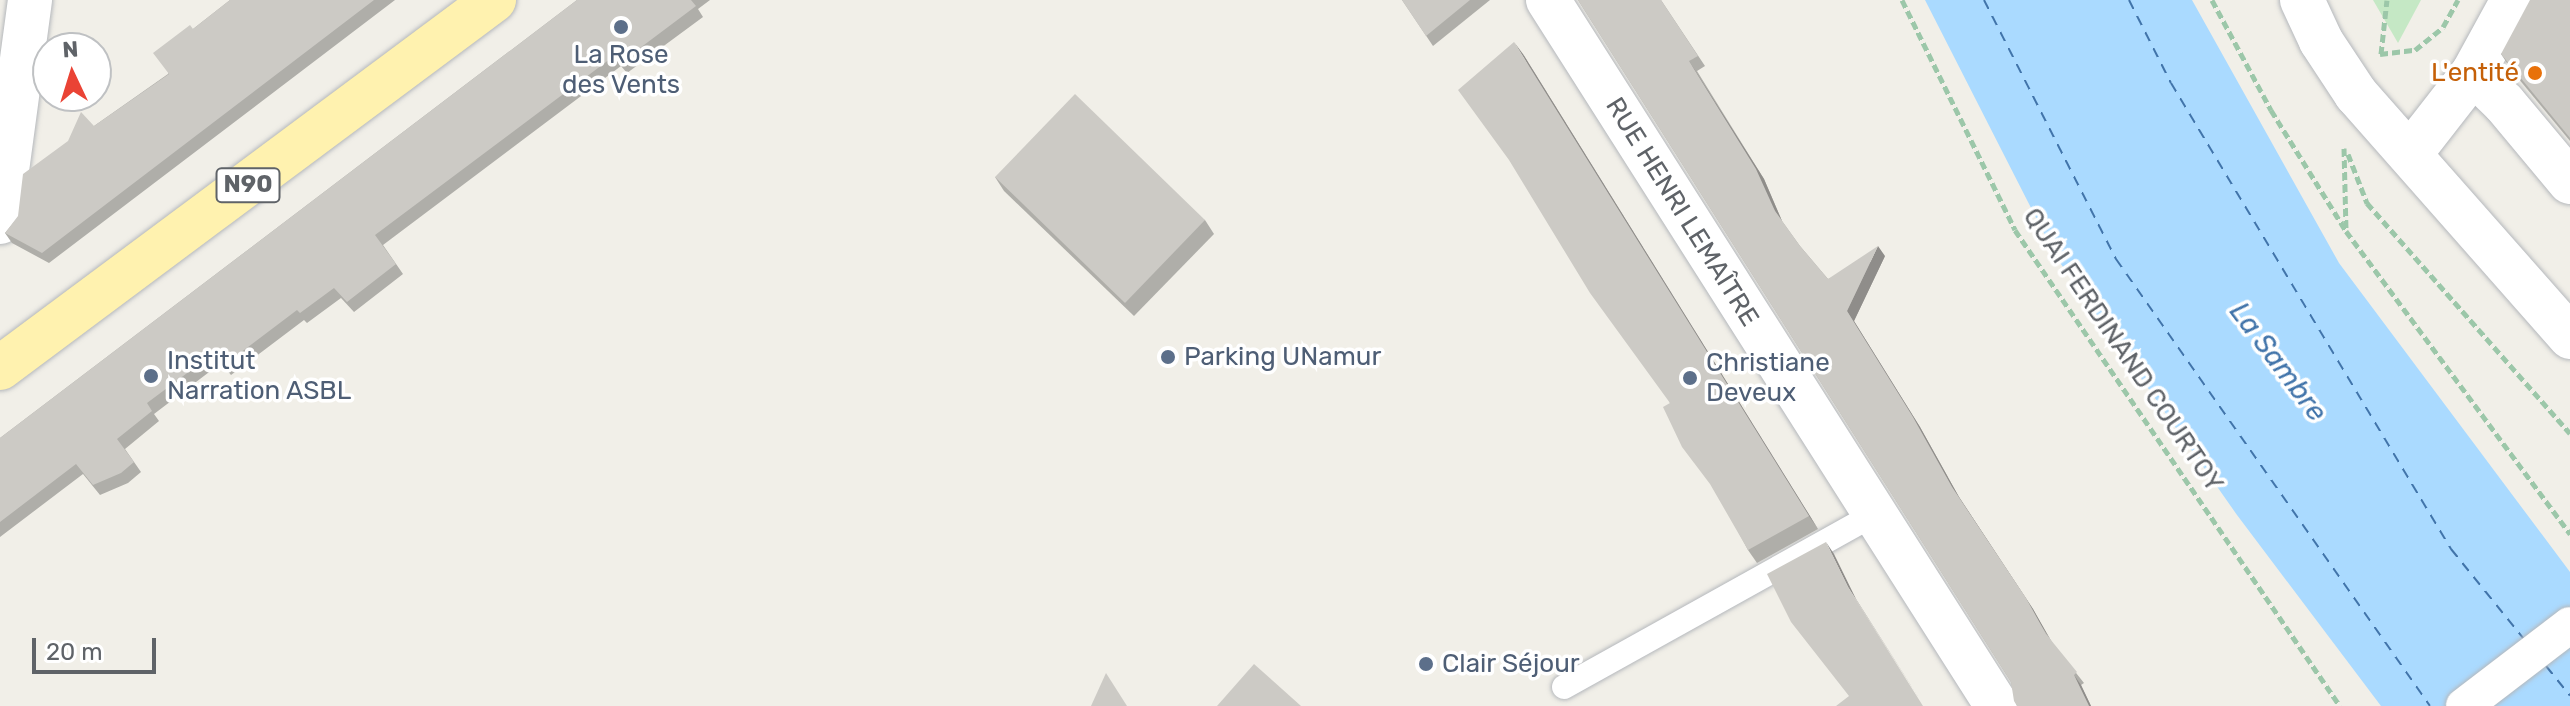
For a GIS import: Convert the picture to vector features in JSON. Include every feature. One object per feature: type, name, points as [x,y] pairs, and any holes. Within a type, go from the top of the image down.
[{"type":"main road","name":"N90","points":[[0,368],[494,0]]},
{"type":"street","points":[[0,222],[30,0]]},
{"type":"street","name":"RUE HENRI LEMAÎTRE","points":[[1548,0],[1997,706]]},
{"type":"street","points":[[2302,0],[2321,41],[2356,94],[2570,337]]},
{"type":"street","points":[[2410,154],[2473,73],[2513,0]]},
{"type":"street","points":[[2473,73],[2504,103],[2570,182]]},
{"type":"street","points":[[2464,706],[2570,625]]},
{"type":"lane","points":[[1564,687],[1873,515]]},
{"type":"path","name":"QUAI FERDINAND COURTOY","points":[[1902,0],[2015,230],[2340,706]]},
{"type":"path","points":[[2212,0],[2271,110],[2346,231],[2570,534]]},
{"type":"path","points":[[2381,54],[2387,0]]},
{"type":"path","points":[[2372,51],[2381,54],[2415,50],[2443,27],[2458,0]]},
{"type":"path","points":[[2346,231],[2344,142],[2367,203],[2570,433]]},
{"type":"green space","points":[[2373,0],[2421,0],[2398,43]]},
{"type":"water","name":"La Sambre","points":[[1925,0],[2192,0],[2339,263],[2570,572],[2570,706],[2381,706],[2237,515],[2056,257]]},
{"type":"building","points":[[230,0],[374,0],[42,253],[5,233],[18,216],[23,174],[68,141],[81,112],[94,126],[169,74],[153,53],[190,25],[193,29]]},
{"type":"building","points":[[577,0],[691,0],[696,6],[620,63],[614,56],[375,235],[396,264],[347,302],[334,288],[300,313],[297,310],[224,365],[214,353],[147,403],[152,411],[117,439],[134,462],[121,473],[93,485],[76,464],[0,522],[0,438]]},
{"type":"building","points":[[1402,0],[1470,0],[1426,36]]},
{"type":"building","points":[[1578,0],[1661,0],[1698,56],[1689,61],[1756,169],[1775,211],[1828,279],[1878,246],[1847,311],[1952,487],[2026,598],[2046,634],[2077,672],[2074,675],[2089,706],[2017,706],[2011,682]]},
{"type":"building","points":[[2530,0],[2570,0],[2570,138],[2501,54]]},
{"type":"building","points":[[1514,42],[1809,516],[1748,550],[1710,484],[1682,447],[1663,407],[1670,403],[1590,293],[1509,160],[1458,90]]},
{"type":"building","points":[[1075,94],[1205,220],[1125,303],[995,177]]},
{"type":"building","points":[[1826,542],[1848,587],[1923,706],[1836,706],[1849,696],[1791,622],[1767,574]]},
{"type":"building","points":[[1254,664],[1301,706],[1217,706]]},
{"type":"building","points":[[1106,673],[1127,706],[1091,706]]},
{"type":"ferry route","points":[[1984,0],[2116,259],[2430,706]]},
{"type":"ferry route","points":[[2129,0],[2171,83],[2451,549],[2524,639]]},
{"type":"ferry route","points":[[2546,666],[2570,696]]},
{"type":"place","name":"La Rose des Vents","points":[[621,27]]},
{"type":"place","name":"L'entité","points":[[2535,73]]},
{"type":"place","name":"Parking UNamur","points":[[1168,357]]},
{"type":"place","name":"Institut Narration ASBL","points":[[151,376]]},
{"type":"place","name":"Christiane Deveux","points":[[1690,378]]},
{"type":"place","name":"Clair Séjour","points":[[1426,664]]}]
